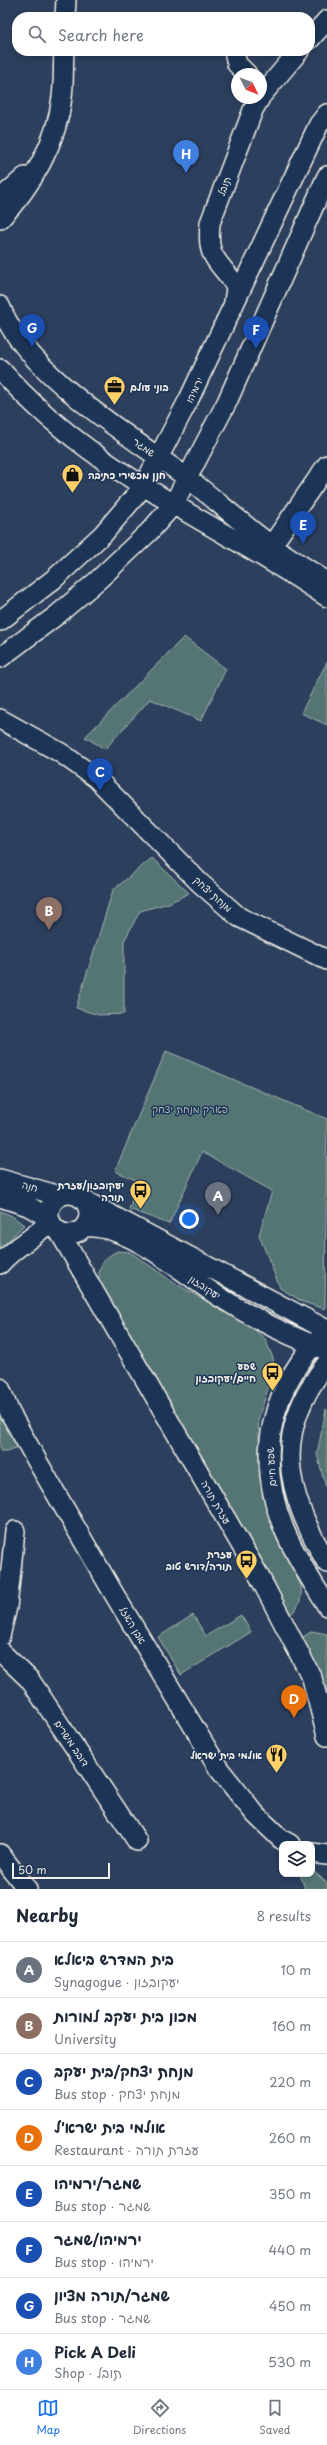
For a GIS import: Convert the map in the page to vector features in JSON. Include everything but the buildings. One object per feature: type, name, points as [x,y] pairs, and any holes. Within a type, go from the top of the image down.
[{"type":"street","points":[[65,12],[66,0]]},
{"type":"street","points":[[315,33],[327,20]]},
{"type":"street","points":[[0,219],[21,196],[51,141],[60,114],[64,56]]},
{"type":"street","points":[[235,56],[237,64],[241,68]]},
{"type":"street","name":"תובל","points":[[267,86],[294,56]]},
{"type":"street","name":"תובל","points":[[234,302],[236,288],[226,272],[212,256],[208,241],[210,223],[255,104]]},
{"type":"street","name":"ירמיהו","points":[[0,621],[54,579],[103,534],[128,508],[143,487],[160,458],[319,124],[327,114]]},
{"type":"street","points":[[0,199],[41,160]]},
{"type":"street","points":[[0,658],[57,615],[98,580],[149,532],[173,505],[188,479],[227,402],[327,176]]},
{"type":"street","points":[[226,272],[238,275],[254,262]]},
{"type":"street","name":"שמגר","points":[[0,306],[14,331],[51,374],[93,410],[188,479],[272,546],[327,582]]},
{"type":"street","points":[[0,369],[41,412],[100,459],[173,505],[254,550],[327,597]]},
{"type":"street","points":[[100,459],[120,482],[126,493],[128,508]]},
{"type":"street","points":[[272,546],[327,465]]},
{"type":"street","name":"מנחת יצחק","points":[[0,707],[14,718],[88,760],[110,783],[120,800]]},
{"type":"street","name":"מנחת יצחק","points":[[0,719],[72,760],[96,778],[120,800],[200,883],[239,917],[327,960]]},
{"type":"street","name":"חנה","points":[[0,1179],[60,1196]]},
{"type":"street","points":[[74,1194],[85,1202],[90,1214],[84,1228],[70,1235],[54,1226],[51,1205],[60,1196],[74,1194]]},
{"type":"street","name":"חנה","points":[[0,1197],[28,1206],[54,1226]]},
{"type":"street","name":"יעקובזון","points":[[85,1202],[327,1330]]},
{"type":"street","points":[[0,1264],[19,1246],[54,1226]]},
{"type":"street","name":"עזרת תורה","points":[[54,1226],[258,1574],[287,1628],[312,1678],[327,1736]]},
{"type":"street","name":"יעקובזון","points":[[84,1228],[97,1227],[129,1238],[219,1296],[320,1347]]},
{"type":"street","name":"עזרת תורה","points":[[84,1228],[80,1256],[85,1278]]},
{"type":"street","name":"שפע חיים","points":[[327,1330],[320,1347],[290,1377],[278,1403],[270,1436],[269,1459],[274,1498],[284,1530],[327,1605]]},
{"type":"street","name":"שפע חיים","points":[[327,1363],[308,1389],[300,1406],[294,1423],[290,1461],[292,1484],[301,1514],[327,1563]]},
{"type":"street","name":"אבן האזל","points":[[0,1388],[10,1413],[55,1493],[219,1769],[256,1816],[285,1841]]},
{"type":"street","points":[[0,1636],[7,1607],[15,1531]]},
{"type":"street","name":"דובב מישרים","points":[[0,1651],[30,1680],[137,1841]]},
{"type":"street","points":[[315,1853],[327,1854]]},
{"type":"street","points":[[0,1854],[27,1889]]},
{"type":"green space","points":[[184,637],[226,669],[201,721],[150,699],[105,749],[85,737]]},
{"type":"green space","points":[[327,662],[327,725],[301,713]]},
{"type":"green space","points":[[152,858],[189,893],[169,903],[140,911],[124,941],[124,1014],[99,1015],[76,1008],[113,890]]},
{"type":"green space","name":"פארק מנחת יצחק","points":[[166,1051],[327,1119],[325,1309],[303,1302],[280,1288],[259,1235],[272,1191],[202,1152],[169,1224],[129,1209],[138,1181],[115,1171]]},
{"type":"green space","points":[[0,1211],[12,1216],[24,1225],[0,1249]]},
{"type":"green space","points":[[117,1251],[130,1252],[173,1282],[253,1328],[265,1339],[273,1358],[274,1370],[258,1420],[263,1498],[270,1520],[301,1586],[300,1602],[290,1615],[99,1283],[99,1272],[104,1260]]},
{"type":"green space","points":[[326,1409],[327,1410],[327,1492],[317,1454]]},
{"type":"green space","points":[[0,1414],[19,1447],[7,1451],[0,1451]]},
{"type":"green space","points":[[193,1615],[206,1636],[241,1615],[251,1632],[181,1675],[158,1637]]},
{"type":"green space","points":[[312,1631],[327,1634],[327,1692],[300,1639]]},
{"type":"green space","points":[[315,1873],[327,1883],[327,1889],[305,1889],[301,1877],[315,1877]]},
{"type":"place","name":"Pick A Deli","points":[[186,173]]},
{"type":"place","name":"שמגר/תורה מציון","points":[[32,347]]},
{"type":"place","name":"ירמיהו/שמגר","points":[[256,349]]},
{"type":"place","name":"בוני עולם","points":[[115,406]]},
{"type":"place","name":"חנן מכשירי כתיבה","points":[[73,494]]},
{"type":"place","name":"שמגר/ירמיהו","points":[[303,544]]},
{"type":"place","name":"מנחת יצחק/בית יעקב","points":[[100,791]]},
{"type":"place","name":"מכון בית יעקב למורות","points":[[49,930]]},
{"type":"place","name":"יעקובזון/עזרת תורה","points":[[140,1210]]},
{"type":"place","name":"בית המדרש ביאלא","points":[[218,1215]]},
{"type":"place","name":"שפע חיים/יעקובזון","points":[[272,1392]]},
{"type":"place","name":"עזרת תורה/דורש טוב","points":[[247,1580]]},
{"type":"place","name":"אולמי בית ישרא'ל","points":[[294,1718]]},
{"type":"place","name":"אולמי בית ישראל","points":[[277,1774]]}]
